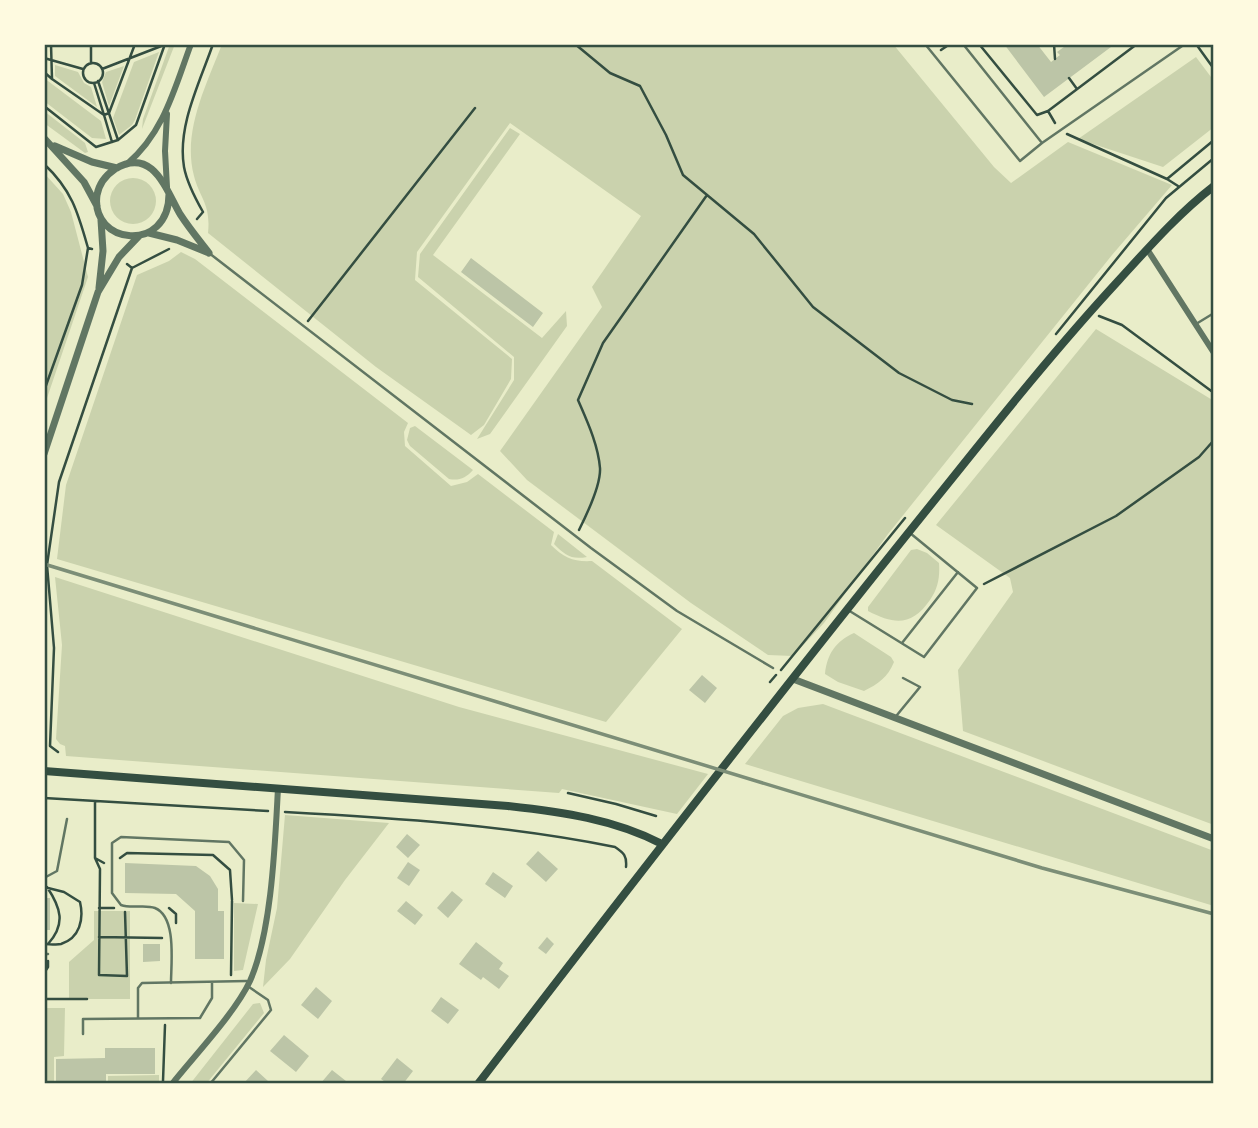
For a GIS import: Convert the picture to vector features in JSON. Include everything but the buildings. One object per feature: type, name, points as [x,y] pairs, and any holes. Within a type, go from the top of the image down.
[{"type":"main road","points":[[478,1084],[662,844],[908,532],[1089,313],[1147,249],[1196,200],[1214,186]]},
{"type":"main road","points":[[44,771],[562,812],[635,830],[662,844]]},
{"type":"street","points":[[97,206],[97,195],[108,174],[147,145],[168,108],[191,44]]},
{"type":"street","points":[[100,215],[116,232],[127,236],[149,233],[166,217],[169,206],[165,136],[168,108]]},
{"type":"street","points":[[44,138],[84,182],[97,206],[103,251],[98,292],[44,454]]},
{"type":"street","points":[[51,144],[92,162],[146,166],[155,171],[187,225],[209,253]]},
{"type":"street","points":[[149,233],[177,240],[209,253]]},
{"type":"street","points":[[98,292],[119,257],[139,236]]},
{"type":"street","points":[[1147,249],[1214,353]]},
{"type":"street","points":[[793,679],[1214,839]]},
{"type":"street","points":[[172,1084],[240,999],[258,958],[269,899],[278,788]]},
{"type":"lane","points":[[925,44],[1020,161],[1185,44]]},
{"type":"lane","points":[[963,44],[1042,143]]},
{"type":"lane","points":[[209,253],[677,611],[772,668]]},
{"type":"lane","points":[[1196,324],[1214,313]]},
{"type":"lane","points":[[848,610],[924,657],[977,588],[908,532]]},
{"type":"lane","points":[[902,643],[958,572]]},
{"type":"lane","points":[[895,718],[920,687],[903,678]]},
{"type":"lane","points":[[44,878],[57,871],[67,819]]},
{"type":"lane","points":[[171,983],[170,928],[165,915],[154,908],[121,905],[112,893],[113,843],[121,836],[229,842],[244,860],[243,901]]},
{"type":"lane","points":[[138,1018],[138,988],[142,983],[249,983],[268,1000],[271,1010],[210,1084]]},
{"type":"lane","points":[[83,1034],[83,1019],[200,1018],[212,998],[212,983]]},
{"type":"path","points":[[51,44],[52,79]]},
{"type":"path","points":[[104,115],[109,113],[135,44]]},
{"type":"path","points":[[102,69],[165,44]]},
{"type":"path","points":[[44,106],[96,147],[118,140],[136,125],[165,44]]},
{"type":"path","points":[[203,212],[188,181],[182,150],[189,114],[213,44]]},
{"type":"path","points":[[576,44],[610,73],[640,86],[683,175],[754,234],[813,307],[899,373],[952,400],[972,404]]},
{"type":"path","points":[[979,44],[1037,115],[1048,111],[1137,44]]},
{"type":"path","points":[[1054,44],[1055,59]]},
{"type":"path","points":[[1196,44],[1214,69]]},
{"type":"path","points":[[91,45],[91,63]]},
{"type":"path","points":[[44,58],[83,69]]},
{"type":"path","points":[[83,69],[91,63],[98,64],[102,69],[102,76],[96,82]]},
{"type":"path","points":[[83,69],[85,79],[96,82]]},
{"type":"path","points":[[44,72],[104,115]]},
{"type":"path","points":[[1069,78],[1077,89]]},
{"type":"path","points":[[96,82],[118,140]]},
{"type":"path","points":[[96,82],[113,142]]},
{"type":"path","points":[[304,326],[475,108]]},
{"type":"path","points":[[1048,111],[1059,131],[1178,186]]},
{"type":"path","points":[[1167,179],[1214,140]]},
{"type":"path","points":[[1167,198],[1214,158]]},
{"type":"path","points":[[44,164],[73,199],[88,248],[82,285],[44,391]]},
{"type":"path","points":[[576,536],[590,508],[601,470],[594,441],[578,400],[603,344],[707,195]]},
{"type":"path","points":[[88,248],[103,251]]},
{"type":"path","points":[[58,752],[51,746],[54,648],[47,565],[59,482],[132,268],[172,248]]},
{"type":"path","points":[[119,257],[132,268]]},
{"type":"path","points":[[1089,313],[1122,325],[1214,393]]},
{"type":"path","points":[[977,588],[1116,516],[1199,457],[1214,440]]},
{"type":"path","points":[[568,793],[656,816]]},
{"type":"path","points":[[44,797],[398,818],[550,834],[615,847],[624,852],[626,867]]},
{"type":"path","points":[[95,802],[95,858],[100,869],[99,908],[99,975],[127,976],[124,909],[99,908]]},
{"type":"path","points":[[120,869],[120,856],[127,853],[213,855],[230,870],[231,982]]},
{"type":"path","points":[[95,858],[112,864]]},
{"type":"path","points":[[46,887],[64,892],[80,902],[83,915],[78,932],[61,944],[46,944]]},
{"type":"path","points":[[46,887],[56,900],[60,915],[58,933],[46,944]]},
{"type":"path","points":[[232,900],[243,901]]},
{"type":"path","points":[[163,904],[176,914],[176,928]]},
{"type":"path","points":[[99,937],[163,938]]},
{"type":"path","points":[[44,999],[87,999]]},
{"type":"path","points":[[163,1084],[165,1018]]},
{"type":"green space","points":[[170,44],[175,44],[142,129],[143,119]]},
{"type":"green space","points":[[222,44],[893,44],[994,167],[1011,183],[1068,142],[1172,185],[1112,255],[888,534],[824,623],[793,656],[768,655],[691,603],[527,480],[500,451],[602,307],[592,287],[641,216],[510,123],[417,252],[415,280],[512,359],[511,379],[484,425],[471,435],[376,367],[208,233],[206,208],[194,176],[191,142],[203,91]]},
{"type":"green space","points":[[159,52],[135,120],[119,135],[113,118],[134,62]]},
{"type":"green space","points":[[1196,57],[1214,81],[1214,127],[1163,167],[1078,139]]},
{"type":"green space","points":[[55,65],[78,72],[84,83],[91,87],[97,107],[55,76]]},
{"type":"green space","points":[[124,66],[109,106],[102,82],[106,72]]},
{"type":"green space","points":[[44,78],[101,121],[106,139],[92,138],[44,101]]},
{"type":"green space","points":[[44,111],[85,143],[88,152],[85,153],[44,123]]},
{"type":"green space","points":[[510,128],[520,134],[433,255],[542,338],[566,311],[567,326],[490,434],[477,439],[514,380],[514,357],[418,277],[420,254]]},
{"type":"green space","points":[[44,173],[63,194],[71,212],[88,277],[44,407]]},
{"type":"green space","points":[[133,178],[149,185],[156,201],[149,217],[133,224],[117,217],[110,201],[117,185]]},
{"type":"green space","points":[[181,252],[195,259],[408,423],[404,432],[405,446],[451,486],[467,482],[478,474],[554,532],[551,545],[560,553],[575,560],[592,561],[682,629],[606,722],[57,559],[66,485],[137,275],[169,261]]},
{"type":"green space","points":[[1096,329],[1214,401],[1214,825],[963,731],[958,670],[1013,592],[1010,578],[936,525]]},
{"type":"green space","points":[[415,426],[473,470],[462,478],[449,479],[410,446],[407,440],[410,428]]},
{"type":"green space","points":[[558,534],[587,557],[572,557],[562,551],[554,544]]},
{"type":"green space","points":[[917,549],[939,563],[937,587],[923,609],[910,619],[902,621],[887,619],[868,611],[868,607],[911,550]]},
{"type":"green space","points":[[55,577],[459,707],[708,774],[677,814],[562,789],[559,793],[66,756],[65,746],[56,739],[62,645]]},
{"type":"green space","points":[[854,633],[891,657],[894,662],[882,679],[864,691],[838,682],[825,674],[834,649]]},
{"type":"green space","points":[[823,704],[1214,851],[1214,906],[745,764],[783,716],[798,708]]},
{"type":"green space","points":[[285,815],[389,823],[290,959],[263,987],[277,908]]},
{"type":"green space","points":[[234,903],[258,904],[243,970],[234,971]]},
{"type":"green space","points":[[94,911],[130,911],[130,999],[69,999],[69,962],[94,940]]},
{"type":"green space","points":[[260,1003],[264,1013],[206,1084],[190,1084],[253,1004]]},
{"type":"green space","points":[[47,1008],[65,1008],[64,1056],[54,1057],[54,1084],[44,1084]]},
{"type":"green space","points":[[159,1075],[159,1084],[108,1084],[108,1076]]},
{"type":"railway","points":[[44,564],[1042,868],[1214,914]]}]
